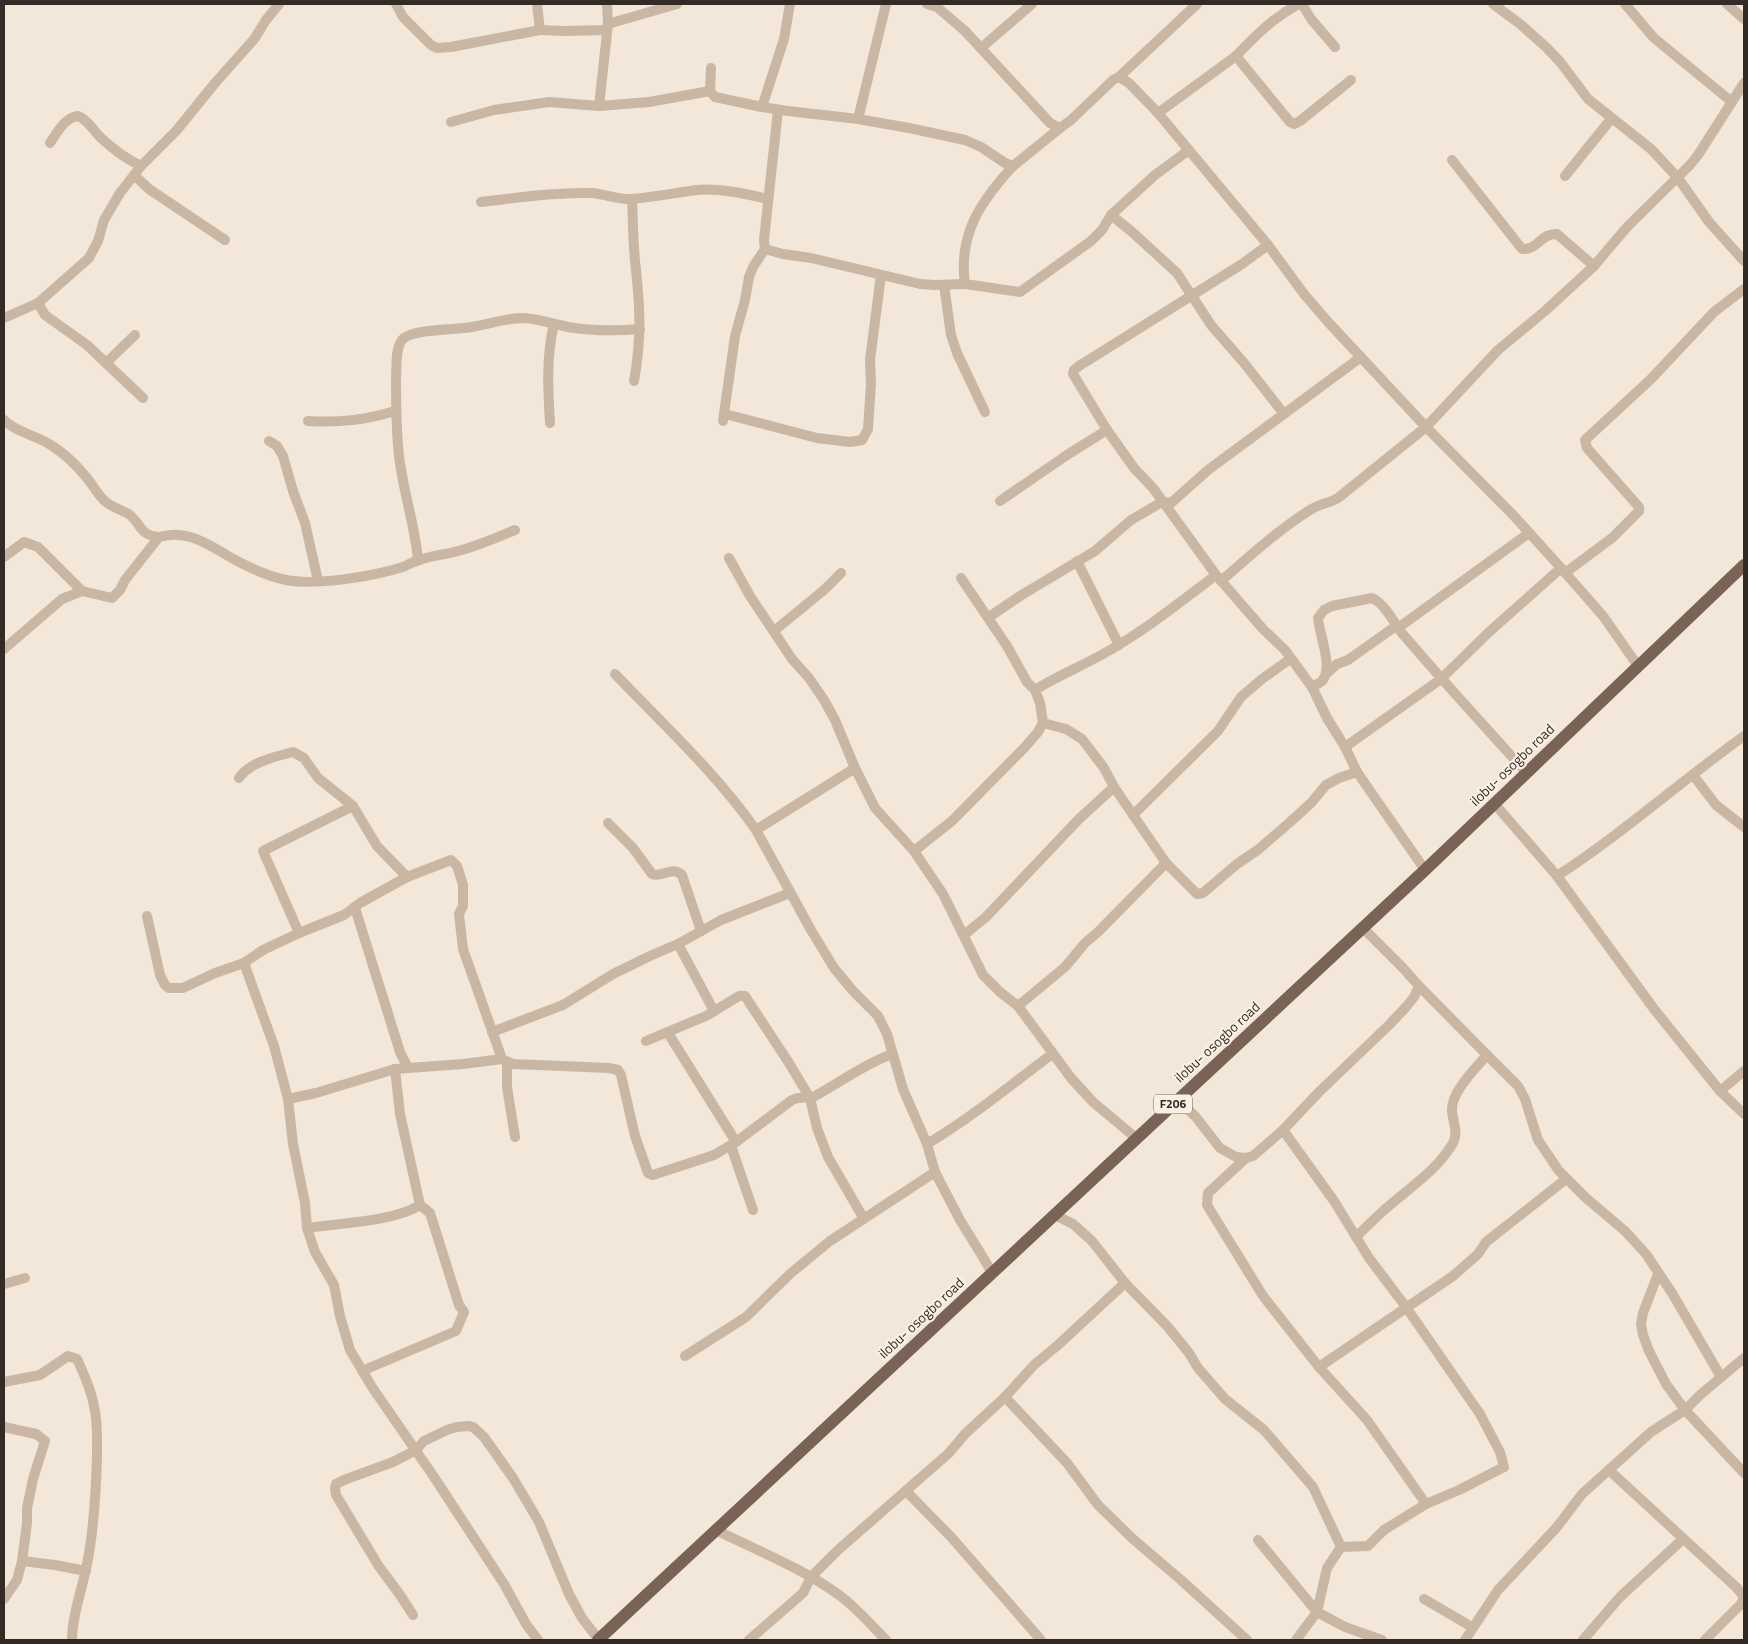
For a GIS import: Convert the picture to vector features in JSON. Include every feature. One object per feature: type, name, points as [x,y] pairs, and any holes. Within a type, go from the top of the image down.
[{"type":"main road","name":"ilobu- osogbo road","points":[[598,1640],[1425,870],[1744,565]]},
{"type":"street","points":[[4,318],[38,303],[89,258],[98,241],[104,220],[120,192],[141,166],[177,130],[255,38],[279,4]]},
{"type":"street","points":[[396,4],[403,17],[437,48],[540,30],[564,31],[607,27],[677,4]]},
{"type":"street","points":[[537,4],[540,30]]},
{"type":"street","points":[[600,106],[607,27],[607,4]]},
{"type":"street","points":[[762,107],[784,39],[790,4]]},
{"type":"street","points":[[858,119],[886,4]]},
{"type":"street","points":[[927,4],[937,7],[952,18],[1050,123],[1060,128]]},
{"type":"street","points":[[981,48],[1032,4]]},
{"type":"street","points":[[965,284],[964,255],[972,224],[991,190],[1013,166],[1071,120],[1197,4]]},
{"type":"street","points":[[1158,113],[1236,56],[1270,22],[1282,13],[1300,4],[1335,47]]},
{"type":"street","points":[[1493,4],[1546,47],[1588,99],[1651,149],[1678,178],[1709,222],[1744,261]]},
{"type":"street","points":[[1625,4],[1654,38],[1732,102]]},
{"type":"street","points":[[1727,4],[1744,19]]},
{"type":"street","points":[[1236,56],[1290,122],[1294,124],[1300,122],[1351,80]]},
{"type":"street","points":[[711,68],[710,91],[715,97],[778,110],[858,119],[965,140],[1013,166]]},
{"type":"street","points":[[1118,77],[1129,83],[1158,113],[1268,245],[1304,294],[1426,426],[1530,533],[1603,616],[1638,666]]},
{"type":"street","points":[[1035,690],[1052,679],[1102,655],[1152,624],[1219,578],[1311,508],[1338,498],[1426,426],[1498,350],[1545,311],[1594,266],[1627,227],[1678,178],[1698,155],[1744,83]]},
{"type":"street","points":[[451,122],[494,110],[549,102],[600,106],[649,102],[710,91]]},
{"type":"street","points":[[778,110],[764,240],[765,249],[753,267],[735,336],[724,418],[816,438],[850,442],[862,440],[868,428],[870,360],[881,275]]},
{"type":"street","points":[[50,144],[65,122],[74,116],[78,116],[85,120],[117,152],[131,162],[141,166]]},
{"type":"street","points":[[1565,176],[1611,119]]},
{"type":"street","points":[[765,249],[920,284],[965,284],[1020,292],[1091,241],[1102,230],[1111,215],[1155,175],[1189,150]]},
{"type":"street","points":[[1452,160],[1522,249],[1531,248],[1545,237],[1556,234],[1594,266]]},
{"type":"street","points":[[134,175],[149,189],[225,240]]},
{"type":"street","points":[[481,202],[590,193],[632,199],[698,190],[735,193],[768,199]]},
{"type":"street","points":[[632,199],[635,261],[640,295],[640,352],[634,381]]},
{"type":"street","points":[[1111,215],[1177,273],[1211,326],[1244,363],[1284,414]]},
{"type":"street","points":[[1268,245],[1242,264],[1074,370],[1074,376],[1107,430],[1134,468],[1153,488],[1219,578],[1263,629],[1285,650],[1312,688],[1327,718],[1345,747],[1356,772],[1425,870]]},
{"type":"street","points":[[944,285],[951,335],[956,353],[985,412]]},
{"type":"street","points":[[1345,747],[1441,679],[1488,633],[1563,571],[1612,538],[1639,511],[1639,507],[1587,448],[1585,440],[1650,379],[1714,312],[1744,289]]},
{"type":"street","points":[[38,303],[45,315],[87,345],[143,398]]},
{"type":"street","points":[[418,560],[416,535],[399,457],[396,411],[397,353],[400,341],[409,335],[525,318],[571,328],[640,329]]},
{"type":"street","points":[[550,423],[548,368],[550,338],[554,324]]},
{"type":"street","points":[[106,363],[135,335]]},
{"type":"street","points":[[989,618],[1020,596],[1095,551],[1132,520],[1162,502],[1171,503],[1208,470],[1361,357]]},
{"type":"street","points":[[308,422],[331,423],[352,421],[396,411]]},
{"type":"street","points":[[4,420],[21,432],[53,445],[83,473],[105,501],[131,516],[140,529],[159,537]]},
{"type":"street","points":[[1000,501],[1107,430]]},
{"type":"street","points":[[269,441],[277,446],[283,456],[305,523],[318,581]]},
{"type":"street","points":[[4,557],[24,542],[38,547],[82,591],[112,598],[159,537],[168,534],[186,535],[195,538],[267,574],[286,580],[306,582],[340,579],[388,571],[418,560],[473,547],[515,530]]},
{"type":"street","points":[[1312,688],[1323,680],[1326,674],[1337,664],[1348,660],[1397,627],[1530,533]]},
{"type":"street","points":[[729,558],[750,596],[792,659],[824,700],[875,808],[914,851],[943,894],[984,974],[1000,992],[1018,1006],[1071,1078],[1094,1102],[1136,1138]]},
{"type":"street","points":[[1077,561],[1119,644]]},
{"type":"street","points":[[774,631],[824,590],[841,573]]},
{"type":"street","points":[[914,851],[939,833],[957,816],[1025,747],[1043,723],[1040,703],[1035,690],[1026,682],[1007,646],[961,578]]},
{"type":"street","points":[[4,649],[62,599],[82,591]]},
{"type":"street","points":[[1326,674],[1326,658],[1318,618],[1324,610],[1332,606],[1372,598],[1377,600],[1441,679],[1526,772]]},
{"type":"street","points":[[1133,815],[1218,731],[1241,697],[1290,659]]},
{"type":"street","points":[[615,674],[721,784],[756,830],[834,968],[853,991],[878,1016],[887,1034],[903,1089],[927,1144],[935,1172],[960,1220],[992,1273]]},
{"type":"street","points":[[1043,723],[1066,729],[1082,739],[1104,768],[1114,787],[1166,863],[1195,893],[1200,894],[1259,849],[1311,803],[1326,785],[1356,772]]},
{"type":"street","points":[[1557,876],[1612,839],[1744,736]]},
{"type":"street","points":[[239,778],[244,770],[293,752],[304,758],[318,778],[353,806],[377,846],[407,878]]},
{"type":"street","points":[[756,830],[855,768]]},
{"type":"street","points":[[1693,775],[1716,805],[1744,828]]},
{"type":"street","points":[[964,935],[986,917],[1078,819],[1114,787]]},
{"type":"street","points":[[1494,803],[1557,876],[1654,1009],[1720,1091],[1744,1114]]},
{"type":"street","points":[[299,933],[263,851],[353,806]]},
{"type":"street","points":[[608,823],[633,848],[652,874],[662,875],[672,870],[677,870],[682,875],[701,931]]},
{"type":"street","points":[[146,916],[160,975],[168,988],[184,988],[215,973],[244,963],[263,950],[344,915],[407,878],[451,860],[457,866],[463,885],[463,906],[459,914],[463,949],[479,990],[492,1032],[505,1061],[506,1087],[516,1137]]},
{"type":"street","points":[[1018,1006],[1065,967],[1085,943],[1166,863]]},
{"type":"street","points":[[492,1032],[563,1005],[613,974],[652,954],[678,944],[721,920],[790,892]]},
{"type":"street","points":[[355,908],[400,1052],[408,1068]]},
{"type":"street","points":[[1362,928],[1404,968],[1419,986],[1518,1086],[1525,1099],[1538,1140],[1547,1155],[1566,1179],[1625,1231],[1646,1254],[1672,1293],[1722,1377]]},
{"type":"street","points":[[678,944],[714,1011]]},
{"type":"street","points":[[244,963],[274,1046],[288,1099],[293,1144],[305,1203],[307,1228],[315,1252],[334,1285],[340,1316],[350,1350],[362,1371],[410,1440],[504,1584],[526,1624],[538,1640]]},
{"type":"street","points":[[1177,1100],[1194,1116],[1220,1148],[1236,1158],[1253,1156],[1283,1130],[1319,1092],[1389,1025],[1414,997],[1419,986]]},
{"type":"street","points":[[646,1041],[668,1033],[714,1011],[738,996],[745,996],[810,1098],[817,1128],[828,1157],[864,1219]]},
{"type":"street","points":[[668,1033],[734,1144],[753,1210]]},
{"type":"street","points":[[288,1099],[316,1093],[395,1068],[505,1061],[609,1068],[618,1070],[621,1075],[635,1136],[646,1170],[653,1175],[714,1155],[734,1144],[784,1105],[798,1097],[810,1098],[874,1060],[892,1054]]},
{"type":"street","points":[[927,1144],[981,1109],[1052,1054]]},
{"type":"street","points":[[1356,1237],[1388,1206],[1430,1171],[1447,1153],[1455,1136],[1452,1109],[1456,1093],[1487,1055]]},
{"type":"street","points":[[362,1371],[456,1331],[464,1312],[459,1305],[430,1213],[420,1205],[400,1114],[395,1068]]},
{"type":"street","points":[[1720,1091],[1744,1071]]},
{"type":"street","points":[[1283,1130],[1334,1201],[1369,1258],[1406,1307],[1480,1414],[1497,1446],[1504,1467],[1426,1504],[1384,1530],[1368,1546],[1341,1546]]},
{"type":"street","points":[[1246,1158],[1208,1193],[1207,1205],[1263,1296],[1320,1367],[1367,1420],[1426,1504]]},
{"type":"street","points":[[685,1356],[746,1317],[811,1256],[935,1172]]},
{"type":"street","points":[[1320,1367],[1453,1276],[1478,1254],[1486,1242],[1566,1179]]},
{"type":"street","points":[[307,1228],[386,1217],[420,1205]]},
{"type":"street","points":[[1055,1215],[1073,1224],[1092,1241],[1125,1283],[1168,1327],[1189,1353],[1198,1368],[1225,1399],[1264,1430],[1313,1487],[1341,1546]]},
{"type":"street","points":[[1658,1274],[1643,1312],[1641,1324],[1649,1351],[1666,1384],[1685,1410],[1744,1473]]},
{"type":"street","points":[[4,1284],[25,1278]]},
{"type":"street","points":[[749,1640],[803,1593],[811,1577],[838,1550],[949,1453],[965,1434],[1005,1397],[1034,1365],[1125,1283]]},
{"type":"street","points":[[4,1382],[40,1375],[68,1356],[77,1360],[95,1407],[97,1435],[95,1508],[86,1571],[80,1591],[72,1640]]},
{"type":"street","points":[[1464,1640],[1498,1590],[1557,1527],[1582,1494],[1651,1432],[1685,1410],[1744,1358]]},
{"type":"street","points":[[1005,1397],[1067,1463],[1098,1505],[1133,1539],[1182,1580],[1247,1640]]},
{"type":"street","points":[[413,1615],[378,1565],[336,1495],[336,1484],[381,1468],[416,1450],[424,1441],[456,1427],[468,1426],[479,1431],[513,1478],[539,1522],[569,1594],[582,1618],[598,1640]]},
{"type":"street","points":[[4,1427],[36,1434],[46,1441],[33,1479],[27,1508],[22,1561],[17,1580],[4,1599]]},
{"type":"street","points":[[410,1440],[424,1441]]},
{"type":"street","points":[[1609,1470],[1737,1588],[1743,1596],[1740,1604],[1705,1640]]},
{"type":"street","points":[[906,1491],[952,1538],[1041,1640]]},
{"type":"street","points":[[716,1530],[811,1577],[840,1596],[886,1640]]},
{"type":"street","points":[[1583,1640],[1620,1597],[1682,1538]]},
{"type":"street","points":[[1258,1540],[1317,1612],[1345,1627],[1382,1640]]},
{"type":"street","points":[[1296,1640],[1317,1612],[1327,1568],[1341,1546]]},
{"type":"street","points":[[22,1561],[86,1571]]},
{"type":"street","points":[[1424,1599],[1472,1627]]}]
